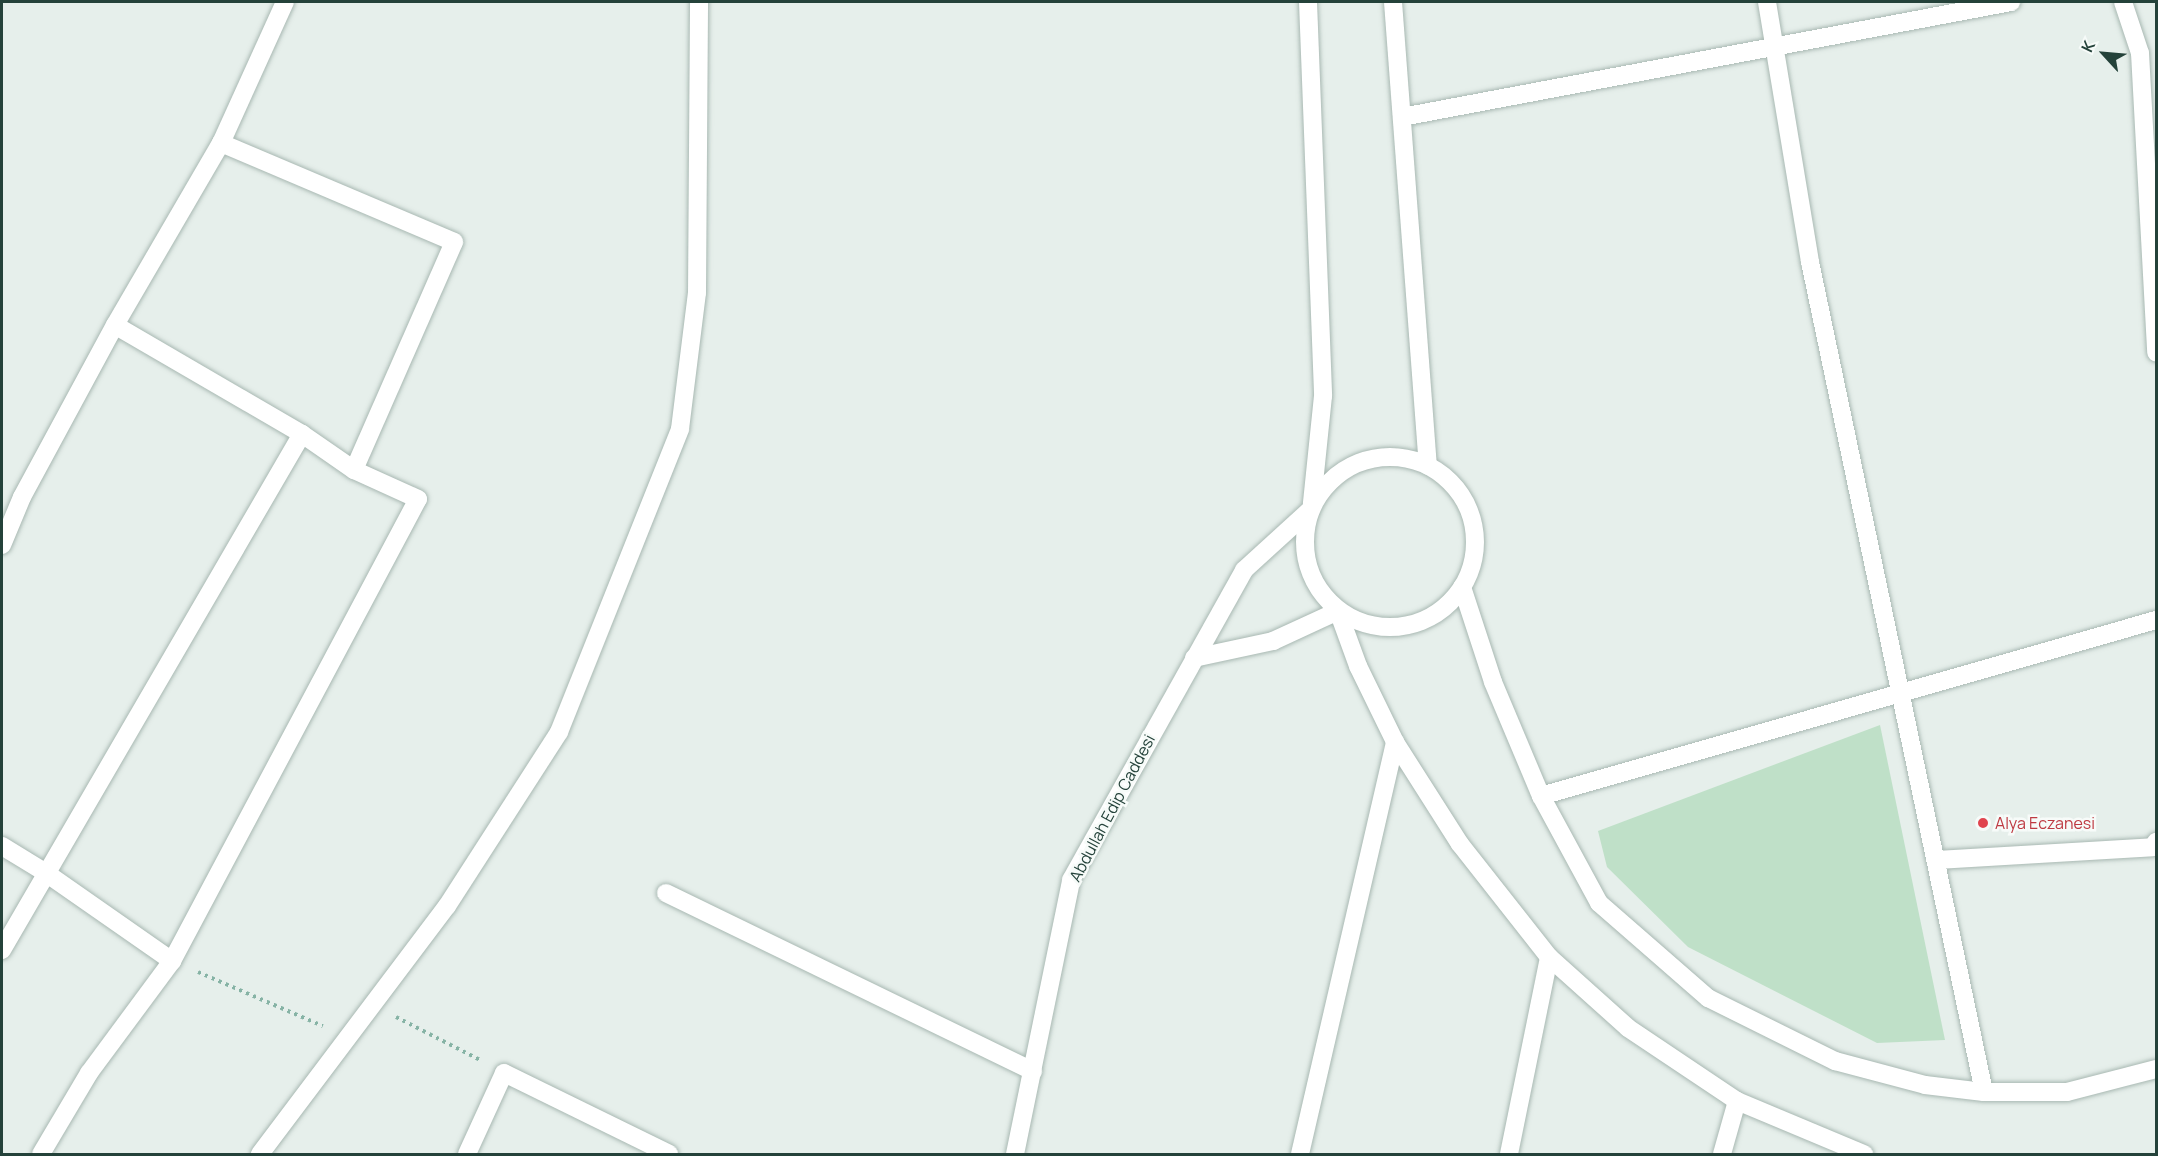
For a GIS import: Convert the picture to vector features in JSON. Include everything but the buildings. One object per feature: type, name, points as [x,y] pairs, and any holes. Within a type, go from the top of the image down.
[{"type":"street","points":[[2,546],[22,497],[115,325],[221,143],[285,2]]},
{"type":"street","points":[[260,1155],[371,1004],[447,906],[560,732],[680,429],[697,293],[699,2]]},
{"type":"street","points":[[1308,2],[1323,396],[1311,509],[1304,536],[1307,564],[1318,590],[1338,610],[1363,623],[1391,628],[1419,622],[1444,608],[1462,587],[1473,561],[1474,532],[1467,506],[1450,482],[1428,466],[1402,458],[1374,458],[1348,468],[1326,485],[1311,509]]},
{"type":"street","points":[[1393,2],[1428,466]]},
{"type":"street","points":[[1767,2],[1810,262],[1984,1092]]},
{"type":"street","points":[[1402,117],[2011,2]]},
{"type":"street","points":[[2123,2],[2149,53],[2157,353]]},
{"type":"street","points":[[221,143],[454,242],[354,470]]},
{"type":"street","points":[[41,1155],[89,1073],[172,961],[418,499],[354,470],[302,434],[115,325]]},
{"type":"street","points":[[2,950],[302,434]]},
{"type":"street","name":"Abdullah Edip Caddesi","points":[[1015,1155],[1071,880],[1244,570],[1311,509]]},
{"type":"street","points":[[1462,587],[1493,682],[1541,796],[1599,903],[1708,998],[1835,1061],[1925,1085],[1984,1092],[2067,1092],[2157,1069]]},
{"type":"street","points":[[1194,658],[1274,641],[1338,610]]},
{"type":"street","points":[[1338,610],[1358,666],[1395,742],[1460,844],[1549,957],[1628,1028],[1737,1101],[1864,1155]]},
{"type":"street","points":[[1541,796],[2157,620]]},
{"type":"street","points":[[1300,1155],[1395,742]]},
{"type":"street","points":[[1937,860],[2153,847],[2157,842]]},
{"type":"street","points":[[2,846],[46,873],[172,961]]},
{"type":"street","points":[[666,893],[1033,1071]]},
{"type":"street","points":[[1509,1155],[1549,957]]},
{"type":"street","points":[[467,1155],[504,1073],[639,1148],[669,1155]]},
{"type":"street","points":[[1722,1155],[1737,1101]]},
{"type":"path","points":[[172,961],[348,1037]]},
{"type":"path","points":[[371,1004],[504,1073]]},
{"type":"green space","points":[[1880,725],[1945,1040],[1877,1043],[1688,947],[1607,867],[1598,831]]},
{"type":"place","name":"Alya Eczanesi","points":[[1983,823]]}]
